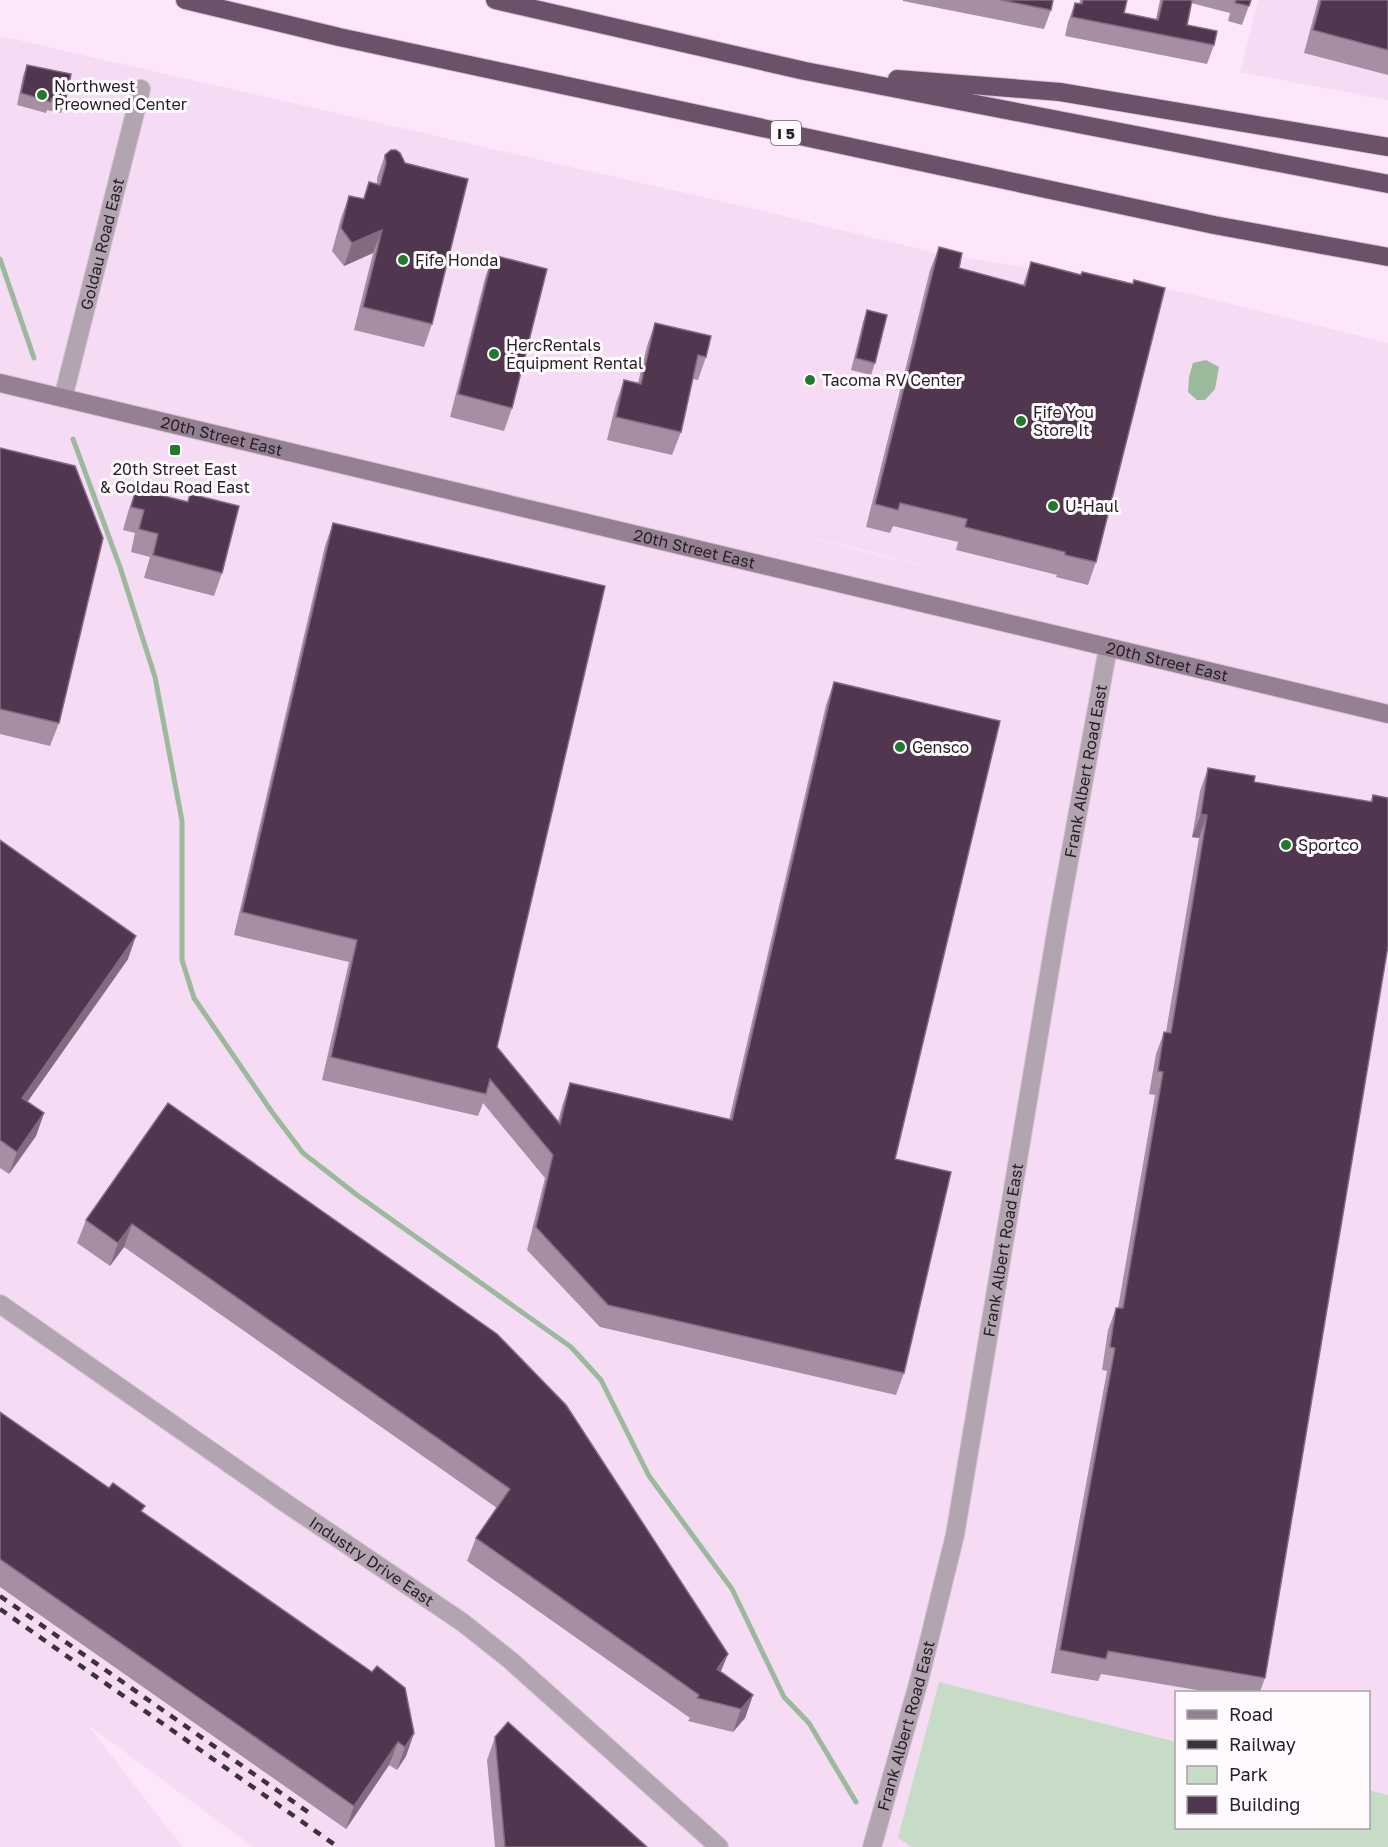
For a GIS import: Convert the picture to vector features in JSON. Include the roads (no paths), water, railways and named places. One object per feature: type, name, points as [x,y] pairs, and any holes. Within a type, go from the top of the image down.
[{"type":"highway","name":"I 5","points":[[185,0],[339,37],[1214,225],[1388,258]]},
{"type":"highway","points":[[495,0],[805,71],[1388,184]]},
{"type":"highway","points":[[805,71],[1060,92],[1388,147]]},
{"type":"main road","name":"20th Street East","points":[[0,383],[1388,714]]},
{"type":"street","name":"Goldau Road East","points":[[63,398],[141,89]]},
{"type":"street","name":"Frank Albert Road East","points":[[872,1847],[924,1664],[955,1535],[1058,921],[1108,648]]},
{"type":"street","name":"Industry Drive East","points":[[0,1304],[290,1506],[462,1622],[510,1660],[719,1847]]},
{"type":"waterway","points":[[0,259],[34,358]]},
{"type":"waterway","points":[[73,439],[120,567],[155,677],[182,821],[182,960],[194,998],[303,1153],[357,1195],[571,1347],[601,1380],[649,1476],[732,1589],[784,1697],[809,1723],[856,1802]]},
{"type":"railway","points":[[0,1596],[308,1812]]},
{"type":"railway","points":[[0,1609],[338,1847]]},
{"type":"place","name":"Northwest Preowned Center","points":[[42,95]]},
{"type":"place","name":"Fife Honda","points":[[403,260]]},
{"type":"place","name":"HercRentals Equipment Rental","points":[[494,354]]},
{"type":"place","name":"Tacoma RV Center","points":[[810,380]]},
{"type":"place","name":"Fife You Store It","points":[[1021,421]]},
{"type":"place","name":"20th Street East & Goldau Road East","points":[[175,450]]},
{"type":"place","name":"U-Haul","points":[[1053,506]]},
{"type":"place","name":"Gensco","points":[[900,747]]},
{"type":"place","name":"Sportco","points":[[1286,845]]}]
